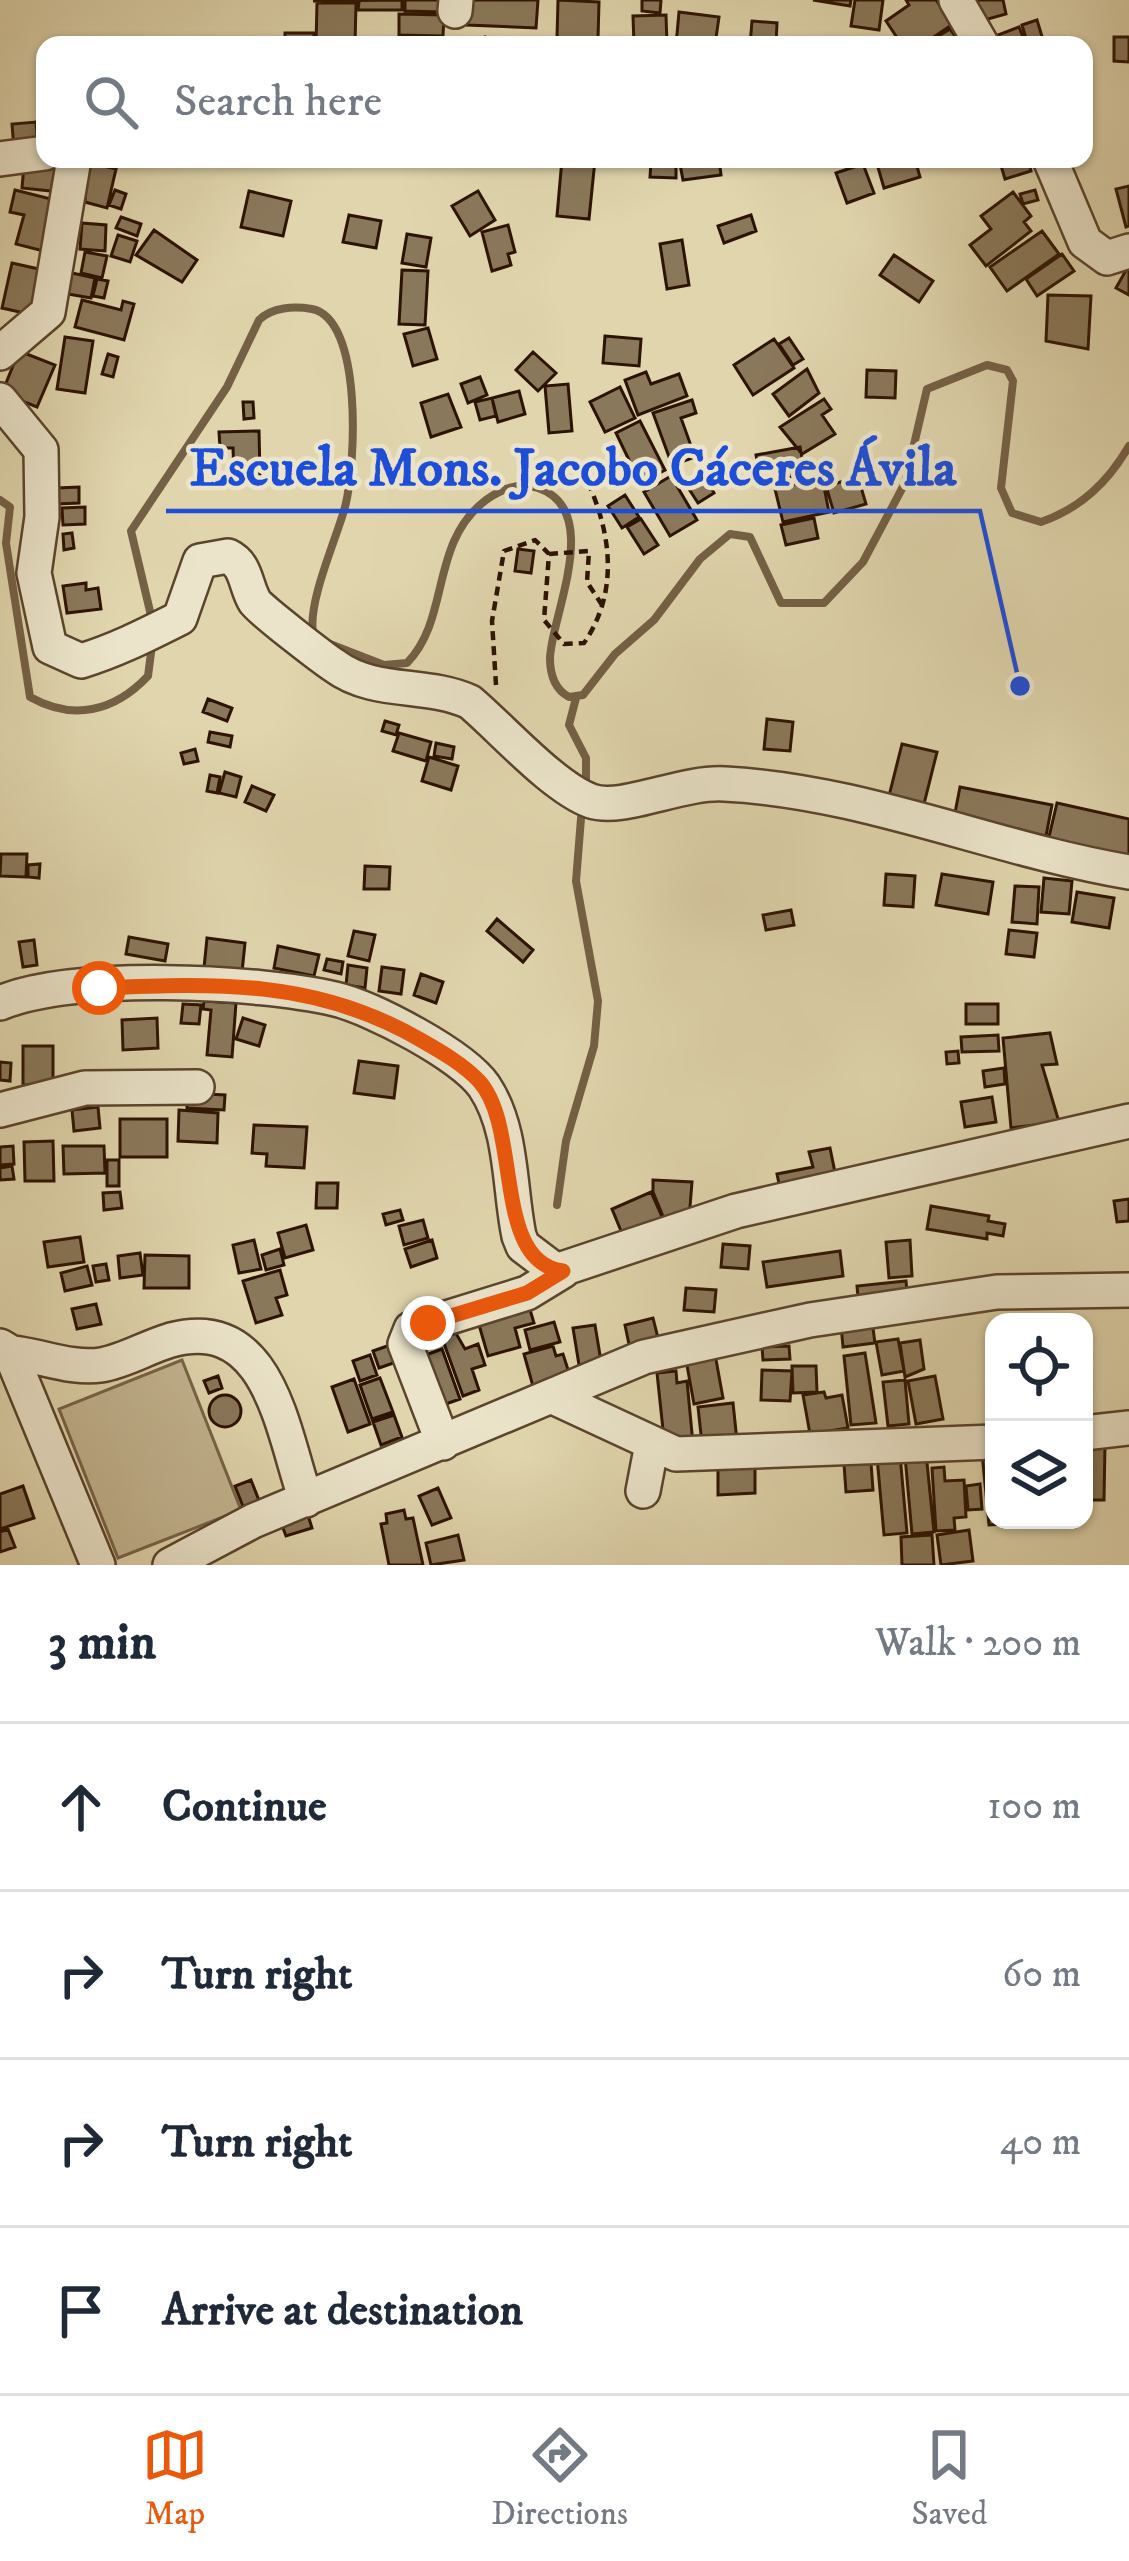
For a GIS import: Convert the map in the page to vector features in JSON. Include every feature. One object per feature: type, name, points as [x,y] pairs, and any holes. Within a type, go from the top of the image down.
[{"type":"street","points":[[956,0],[977,36]]},
{"type":"street","points":[[0,160],[36,154]]},
{"type":"street","points":[[0,353],[48,312],[72,168]]},
{"type":"street","points":[[1054,168],[1085,242],[1108,257],[1129,251]]},
{"type":"street","points":[[0,400],[41,450],[34,573],[50,647],[81,662],[127,647],[153,626],[180,618],[200,562],[228,556],[241,566],[256,607],[338,669],[374,683],[451,693],[470,702],[583,796],[620,804],[690,783],[812,792],[978,839],[1129,872]]},
{"type":"street","points":[[0,1003],[49,989],[206,984],[351,1004],[445,1054],[485,1088],[499,1117],[524,1246],[550,1268],[563,1271]]},
{"type":"street","points":[[0,1110],[85,1088],[197,1087]]},
{"type":"street","points":[[443,1443],[405,1344],[411,1329],[527,1293],[563,1271],[736,1211],[1129,1121]]},
{"type":"street","points":[[170,1565],[307,1500],[619,1367],[810,1320],[997,1292],[1129,1290]]},
{"type":"street","points":[[4,1350],[98,1366],[171,1340],[201,1336],[241,1346],[267,1379],[307,1500]]},
{"type":"street","points":[[4,1350],[98,1565]]},
{"type":"street","points":[[619,1367],[639,1439],[644,1491]]},
{"type":"street","points":[[551,1396],[676,1454],[985,1442]]},
{"type":"street","points":[[1093,1432],[1129,1428]]},
{"type":"path","points":[[496,690],[493,621],[503,551],[535,540],[549,554],[544,620],[564,644],[584,643],[602,605],[610,582],[608,546],[579,464]]},
{"type":"path","points":[[549,554],[589,551],[587,582],[602,605]]},
{"type":"shaded area","points":[[182,1360],[241,1510],[118,1558],[59,1409]]},
{"type":"building","points":[[402,0],[402,10],[358,10],[359,2],[313,1]]},
{"type":"building","points":[[405,0],[444,0],[443,12],[405,11]]},
{"type":"building","points":[[468,0],[538,0],[536,28],[467,25]]},
{"type":"building","points":[[558,0],[599,2],[598,36],[557,36]]},
{"type":"building","points":[[642,0],[661,0],[660,13],[642,11]]},
{"type":"building","points":[[813,0],[851,0],[850,6]]},
{"type":"building","points":[[855,0],[883,0],[879,30],[851,26]]},
{"type":"building","points":[[906,0],[936,0],[953,24],[935,36],[896,36],[886,21],[909,5]]},
{"type":"building","points":[[974,0],[1003,0],[1006,14],[981,21]]},
{"type":"building","points":[[317,3],[356,3],[355,36],[316,36]]},
{"type":"building","points":[[679,12],[719,17],[716,36],[677,36]]},
{"type":"building","points":[[399,14],[444,15],[443,36],[399,35]]},
{"type":"building","points":[[666,15],[667,36],[634,36],[633,16]]},
{"type":"building","points":[[1037,20],[1042,36],[1025,36],[1022,25]]},
{"type":"building","points":[[752,21],[777,23],[776,36],[751,36]]},
{"type":"building","points":[[1019,27],[1022,36],[995,36]]},
{"type":"building","points":[[1114,37],[1129,37],[1129,62],[1114,61]]},
{"type":"building","points":[[36,122],[36,147],[14,149],[12,124]]},
{"type":"building","points":[[24,165],[62,169],[60,192],[22,188]]},
{"type":"building","points":[[87,168],[116,169],[107,208],[85,202]]},
{"type":"building","points":[[561,168],[594,168],[589,219],[557,216]]},
{"type":"building","points":[[651,168],[676,168],[676,178],[650,177]]},
{"type":"building","points":[[681,168],[720,168],[721,175],[683,180]]},
{"type":"building","points":[[865,168],[874,193],[847,203],[836,173]]},
{"type":"building","points":[[878,168],[918,168],[920,177],[884,188]]},
{"type":"building","points":[[1002,168],[1030,168],[1031,171],[1005,179]]},
{"type":"building","points":[[1129,186],[1129,226],[1126,227],[1116,189]]},
{"type":"building","points":[[15,190],[63,202],[51,253],[16,244],[24,215],[10,212]]},
{"type":"building","points":[[115,190],[126,194],[121,209],[109,205]]},
{"type":"building","points":[[1035,190],[1038,200],[1023,204],[1020,194]]},
{"type":"building","points":[[249,191],[291,201],[283,236],[241,227]]},
{"type":"building","points":[[478,191],[495,220],[470,236],[452,206]]},
{"type":"building","points":[[1013,192],[1031,216],[1024,222],[1031,231],[986,266],[970,245],[991,229],[981,216]]},
{"type":"building","points":[[349,215],[381,221],[376,248],[343,242]]},
{"type":"building","points":[[751,215],[756,231],[724,243],[718,226]]},
{"type":"building","points":[[121,217],[141,224],[137,236],[116,228]]},
{"type":"building","points":[[82,223],[106,225],[105,251],[80,249]]},
{"type":"building","points":[[508,225],[515,252],[508,254],[511,265],[492,271],[482,232]]},
{"type":"building","points":[[154,230],[197,260],[182,282],[136,255]]},
{"type":"building","points":[[1042,231],[1059,254],[1007,291],[990,267]]},
{"type":"building","points":[[407,234],[431,238],[426,267],[402,263]]},
{"type":"building","points":[[118,235],[137,241],[130,262],[111,256]]},
{"type":"building","points":[[682,240],[689,285],[667,289],[660,244]]},
{"type":"building","points":[[85,252],[107,256],[102,278],[81,273]]},
{"type":"building","points":[[1062,254],[1074,271],[1037,296],[1026,279]]},
{"type":"building","points":[[894,255],[933,281],[919,302],[880,275]]},
{"type":"building","points":[[12,263],[43,270],[33,315],[2,308]]},
{"type":"building","points":[[1129,265],[1129,295],[1116,288]]},
{"type":"building","points":[[402,270],[428,271],[425,325],[399,324]]},
{"type":"building","points":[[72,273],[95,278],[91,298],[68,294]]},
{"type":"building","points":[[97,279],[108,281],[104,298],[93,296]]},
{"type":"building","points":[[1048,295],[1091,296],[1088,349],[1046,341]]},
{"type":"building","points":[[82,300],[121,310],[123,301],[134,304],[124,340],[75,327]]},
{"type":"building","points":[[428,328],[437,359],[413,366],[404,334]]},
{"type":"building","points":[[605,336],[641,339],[639,366],[603,363]]},
{"type":"building","points":[[65,337],[93,341],[85,393],[57,389]]},
{"type":"building","points":[[789,338],[803,359],[793,365],[779,344]]},
{"type":"building","points":[[774,339],[794,368],[753,395],[734,365]]},
{"type":"building","points":[[19,351],[55,365],[37,407],[2,393]]},
{"type":"building","points":[[533,352],[556,373],[538,391],[516,370]]},
{"type":"building","points":[[108,354],[118,357],[113,377],[102,374]]},
{"type":"building","points":[[807,369],[819,393],[789,416],[773,394]]},
{"type":"building","points":[[867,370],[896,371],[895,398],[866,397]]},
{"type":"building","points":[[646,372],[651,384],[679,374],[687,396],[638,415],[625,380]]},
{"type":"building","points":[[480,377],[487,395],[468,403],[461,384]]},
{"type":"building","points":[[568,384],[572,431],[549,433],[545,386]]},
{"type":"building","points":[[620,387],[635,418],[605,432],[590,402]]},
{"type":"building","points":[[519,391],[525,414],[498,422],[492,398]]},
{"type":"building","points":[[448,394],[461,427],[431,437],[421,403]]},
{"type":"building","points":[[492,398],[496,416],[480,420],[475,402]]},
{"type":"building","points":[[824,399],[831,409],[822,415],[835,434],[802,454],[780,427]]},
{"type":"building","points":[[692,400],[696,413],[681,418],[695,457],[672,465],[653,413]]},
{"type":"building","points":[[243,402],[253,402],[254,418],[244,419]]},
{"type":"building","points":[[640,421],[665,470],[640,483],[616,433]]},
{"type":"building","points":[[259,431],[260,475],[234,476],[233,448],[220,448],[219,432]]},
{"type":"building","points":[[800,447],[805,474],[761,483],[756,455]]},
{"type":"building","points":[[704,475],[714,493],[698,503],[687,486]]},
{"type":"building","points":[[671,476],[697,520],[670,536],[644,492]]},
{"type":"building","points":[[822,477],[829,512],[783,522],[775,489]]},
{"type":"building","points":[[858,477],[866,504],[834,513],[826,486]]},
{"type":"building","points":[[79,487],[79,503],[57,504],[57,488]]},
{"type":"building","points":[[625,495],[639,517],[622,528],[608,506]]},
{"type":"building","points":[[85,507],[85,524],[63,525],[62,508]]},
{"type":"building","points":[[814,518],[818,538],[786,545],[781,525]]},
{"type":"building","points":[[641,519],[658,545],[644,554],[627,527]]},
{"type":"building","points":[[72,533],[74,548],[64,550],[63,534]]},
{"type":"building","points":[[518,549],[534,551],[531,573],[515,571]]},
{"type":"building","points":[[86,583],[86,590],[98,588],[101,609],[67,613],[63,586]]},
{"type":"building","points":[[208,699],[232,708],[227,721],[203,712]]},
{"type":"building","points":[[767,719],[793,722],[790,751],[764,749]]},
{"type":"building","points":[[385,721],[399,725],[396,735],[382,731]]},
{"type":"building","points":[[210,732],[232,736],[230,747],[208,742]]},
{"type":"building","points":[[399,733],[431,742],[426,761],[393,751]]},
{"type":"building","points":[[436,743],[454,747],[452,759],[434,756]]},
{"type":"building","points":[[902,744],[937,752],[923,808],[888,800]]},
{"type":"building","points":[[195,749],[198,761],[184,764],[181,753]]},
{"type":"building","points":[[429,757],[458,766],[451,790],[422,781]]},
{"type":"building","points":[[225,772],[241,777],[236,797],[219,793]]},
{"type":"building","points":[[210,775],[220,777],[217,793],[207,791]]},
{"type":"building","points":[[252,786],[274,795],[266,811],[245,802]]},
{"type":"building","points":[[960,787],[1052,805],[1046,836],[954,818]]},
{"type":"building","points":[[1057,803],[1129,819],[1129,858],[1048,841]]},
{"type":"building","points":[[1,854],[27,854],[26,877],[0,876]]},
{"type":"building","points":[[40,864],[39,878],[28,877],[28,865]]},
{"type":"building","points":[[365,866],[390,867],[389,889],[364,889]]},
{"type":"building","points":[[886,874],[915,876],[913,907],[884,905]]},
{"type":"building","points":[[942,874],[993,882],[988,914],[936,905]]},
{"type":"building","points":[[1044,878],[1072,881],[1069,914],[1041,912]]},
{"type":"building","points":[[1015,886],[1039,887],[1037,924],[1012,922]]},
{"type":"building","points":[[1077,892],[1114,898],[1109,928],[1072,922]]},
{"type":"building","points":[[791,910],[794,925],[766,930],[763,915]]},
{"type":"building","points":[[497,919],[533,950],[523,962],[487,931]]},
{"type":"building","points":[[1009,930],[1037,933],[1034,957],[1006,954]]},
{"type":"building","points":[[354,931],[375,935],[369,961],[348,956]]},
{"type":"building","points":[[129,937],[168,944],[165,961],[126,954]]},
{"type":"building","points":[[207,938],[245,943],[242,972],[204,968]]},
{"type":"building","points":[[34,940],[37,965],[23,967],[19,942]]},
{"type":"building","points":[[278,946],[319,955],[314,976],[274,968]]},
{"type":"building","points":[[327,959],[343,962],[341,974],[324,970]]},
{"type":"building","points":[[348,965],[367,968],[365,988],[346,985]]},
{"type":"building","points":[[382,967],[404,970],[401,994],[379,991]]},
{"type":"building","points":[[421,974],[443,982],[436,1003],[414,995]]},
{"type":"building","points":[[204,1001],[236,1003],[232,1057],[207,1055],[211,1010],[203,1009]]},
{"type":"building","points":[[183,1004],[201,1005],[199,1024],[181,1023]]},
{"type":"building","points":[[966,1004],[998,1004],[998,1024],[966,1024]]},
{"type":"building","points":[[157,1018],[158,1048],[123,1050],[122,1020]]},
{"type":"building","points":[[243,1018],[265,1025],[259,1046],[236,1039]]},
{"type":"building","points":[[1050,1033],[1057,1064],[1042,1065],[1059,1122],[1011,1128],[1003,1038]]},
{"type":"building","points":[[998,1035],[999,1051],[962,1052],[961,1037]]},
{"type":"building","points":[[23,1046],[53,1046],[53,1085],[23,1085]]},
{"type":"building","points":[[958,1051],[959,1063],[947,1064],[946,1052]]},
{"type":"building","points":[[359,1061],[398,1066],[394,1098],[354,1093]]},
{"type":"building","points":[[0,1062],[11,1063],[10,1081],[0,1080]]},
{"type":"building","points":[[1004,1068],[1005,1084],[985,1087],[983,1071]]},
{"type":"building","points":[[187,1093],[225,1095],[224,1110],[187,1108]]},
{"type":"building","points":[[992,1097],[996,1122],[965,1127],[961,1102]]},
{"type":"building","points":[[98,1107],[100,1128],[74,1131],[72,1110]]},
{"type":"building","points":[[179,1110],[218,1113],[217,1143],[178,1141]]},
{"type":"building","points":[[120,1119],[167,1119],[167,1157],[120,1157]]},
{"type":"building","points":[[254,1125],[307,1127],[304,1168],[266,1166],[267,1154],[252,1153]]},
{"type":"building","points":[[53,1141],[54,1181],[25,1181],[24,1142]]},
{"type":"building","points":[[13,1146],[14,1164],[0,1165],[0,1147]]},
{"type":"building","points":[[63,1146],[104,1146],[105,1173],[64,1174]]},
{"type":"building","points":[[830,1148],[837,1182],[781,1193],[777,1174],[813,1167],[809,1152]]},
{"type":"building","points":[[107,1160],[119,1160],[119,1186],[107,1186]]},
{"type":"building","points":[[12,1166],[14,1179],[0,1180],[0,1168]]},
{"type":"building","points":[[653,1180],[692,1182],[689,1219],[667,1226]]},
{"type":"building","points":[[317,1183],[338,1183],[337,1208],[316,1208]]},
{"type":"building","points":[[120,1192],[122,1208],[104,1210],[103,1193]]},
{"type":"building","points":[[651,1192],[666,1226],[626,1243],[612,1209]]},
{"type":"building","points":[[1129,1199],[1129,1221],[1117,1222],[1114,1201]]},
{"type":"building","points":[[931,1206],[989,1216],[988,1221],[1005,1224],[1003,1236],[987,1233],[987,1239],[927,1229]]},
{"type":"building","points":[[400,1210],[403,1220],[386,1225],[383,1214]]},
{"type":"building","points":[[423,1220],[428,1238],[404,1245],[399,1226]]},
{"type":"building","points":[[306,1225],[313,1250],[285,1258],[278,1233]]},
{"type":"building","points":[[80,1237],[84,1262],[48,1267],[44,1242]]},
{"type":"building","points":[[254,1240],[261,1269],[239,1273],[233,1245]]},
{"type":"building","points":[[432,1240],[437,1258],[411,1267],[405,1249]]},
{"type":"building","points":[[910,1240],[912,1276],[889,1278],[886,1242]]},
{"type":"building","points":[[723,1244],[750,1246],[748,1269],[721,1267]]},
{"type":"building","points":[[280,1249],[284,1265],[266,1270],[262,1255]]},
{"type":"building","points":[[840,1251],[843,1276],[767,1287],[763,1262]]},
{"type":"building","points":[[140,1253],[143,1275],[120,1278],[118,1256]]},
{"type":"building","points":[[145,1255],[189,1256],[189,1288],[144,1288]]},
{"type":"building","points":[[106,1264],[109,1280],[96,1282],[93,1266]]},
{"type":"building","points":[[87,1266],[92,1285],[65,1291],[61,1273]]},
{"type":"building","points":[[280,1270],[287,1295],[276,1298],[282,1315],[256,1323],[243,1281]]},
{"type":"building","points":[[906,1281],[907,1292],[858,1297],[857,1286]]},
{"type":"building","points":[[686,1288],[716,1290],[714,1312],[684,1310]]},
{"type":"building","points":[[528,1303],[534,1323],[515,1328],[520,1347],[488,1356],[477,1318]]},
{"type":"building","points":[[96,1304],[101,1324],[77,1329],[72,1309]]},
{"type":"building","points":[[653,1318],[659,1342],[630,1349],[625,1325]]},
{"type":"building","points":[[872,1321],[875,1343],[843,1347],[841,1325]]},
{"type":"building","points":[[554,1322],[560,1342],[530,1350],[525,1330]]},
{"type":"building","points":[[595,1325],[601,1361],[579,1365],[573,1328]]},
{"type":"building","points":[[454,1330],[465,1349],[478,1344],[485,1365],[472,1369],[479,1390],[463,1396],[441,1335]]},
{"type":"building","points":[[898,1339],[904,1371],[882,1375],[876,1342]]},
{"type":"building","points":[[920,1340],[924,1369],[905,1377],[900,1343]]},
{"type":"building","points":[[393,1344],[399,1361],[379,1368],[373,1351]]},
{"type":"building","points":[[553,1346],[556,1356],[563,1354],[571,1379],[534,1390],[524,1354]]},
{"type":"building","points":[[789,1346],[790,1359],[763,1360],[762,1347]]},
{"type":"building","points":[[442,1349],[460,1399],[440,1406],[423,1356]]},
{"type":"building","points":[[865,1353],[876,1423],[851,1425],[844,1356]]},
{"type":"building","points":[[715,1354],[723,1398],[694,1404],[686,1360]]},
{"type":"building","points":[[370,1355],[377,1375],[360,1381],[353,1361]]},
{"type":"building","points":[[792,1366],[816,1366],[817,1392],[793,1393]]},
{"type":"building","points":[[762,1370],[792,1371],[790,1401],[761,1400]]},
{"type":"building","points":[[676,1371],[677,1383],[687,1381],[693,1444],[664,1439],[657,1373]]},
{"type":"building","points":[[218,1376],[222,1388],[209,1393],[204,1381]]},
{"type":"building","points":[[935,1376],[943,1419],[916,1424],[908,1381]]},
{"type":"building","points":[[380,1378],[393,1412],[372,1419],[360,1385]]},
{"type":"building","points":[[354,1379],[370,1424],[348,1432],[332,1387]]},
{"type":"building","points":[[905,1380],[909,1424],[888,1426],[883,1382]]},
{"type":"building","points":[[824,1392],[826,1398],[842,1395],[848,1428],[810,1434],[803,1395]]},
{"type":"building","points":[[225,1395],[236,1400],[241,1411],[236,1422],[225,1427],[214,1422],[209,1411],[214,1400]]},
{"type":"building","points":[[733,1403],[737,1441],[702,1444],[698,1407]]},
{"type":"building","points":[[394,1415],[402,1437],[381,1445],[373,1422]]},
{"type":"building","points":[[1093,1443],[1105,1444],[1104,1500],[1093,1500]]},
{"type":"building","points":[[926,1453],[934,1532],[912,1534],[905,1456]]},
{"type":"building","points":[[900,1455],[907,1533],[884,1535],[877,1457]]},
{"type":"building","points":[[871,1463],[873,1490],[846,1492],[844,1464]]},
{"type":"building","points":[[755,1465],[755,1493],[718,1495],[718,1467]]},
{"type":"building","points":[[944,1467],[945,1481],[964,1480],[966,1517],[954,1518],[955,1530],[936,1531],[932,1468]]},
{"type":"building","points":[[251,1480],[260,1503],[244,1509],[235,1486]]},
{"type":"building","points":[[980,1484],[982,1509],[968,1510],[966,1486]]},
{"type":"building","points":[[23,1486],[34,1518],[0,1529],[0,1494]]},
{"type":"building","points":[[438,1488],[451,1518],[432,1525],[419,1496]]},
{"type":"building","points":[[404,1510],[406,1519],[413,1518],[423,1565],[389,1565],[381,1524],[387,1523],[386,1514]]},
{"type":"building","points":[[307,1512],[312,1528],[286,1536],[280,1520]]},
{"type":"building","points":[[8,1529],[15,1547],[0,1552],[0,1532]]},
{"type":"building","points":[[969,1530],[973,1561],[941,1565],[937,1535]]},
{"type":"building","points":[[458,1535],[464,1560],[431,1565],[426,1543]]},
{"type":"building","points":[[932,1535],[934,1565],[902,1565],[901,1537]]},
{"type":"waterway","points":[[153,624],[131,531],[227,387],[259,320],[277,310],[298,308],[312,309],[329,319],[340,338],[352,396],[349,487],[319,588],[313,632]]},
{"type":"waterway","points":[[330,644],[384,665],[407,663],[430,625],[456,537],[486,500],[517,486],[538,488],[558,500],[568,518],[569,566],[550,658],[554,680],[569,697],[583,695],[615,654],[654,620],[700,559],[730,534],[750,537],[781,603],[824,603],[863,562],[905,483],[927,389],[987,365],[1007,370],[1013,381],[1001,488],[1012,513],[1041,522],[1069,509],[1102,482],[1129,446]]},
{"type":"waterway","points":[[0,500],[10,507],[6,543],[30,697],[62,709],[107,705],[148,676],[152,645]]},
{"type":"waterway","points":[[576,698],[569,725],[586,758],[586,786]]},
{"type":"waterway","points":[[557,1205],[566,1141],[594,1046],[598,1001],[576,881],[582,806]]},
{"type":"place","name":"Escuela Mons. Jacobo Cáceres Ávila","points":[[1020,686]]},
{"type":"route","points":[[99,988],[206,984],[334,998],[399,1027],[474,1076],[499,1117],[524,1246],[550,1268],[563,1271],[527,1293],[428,1323]]}]
